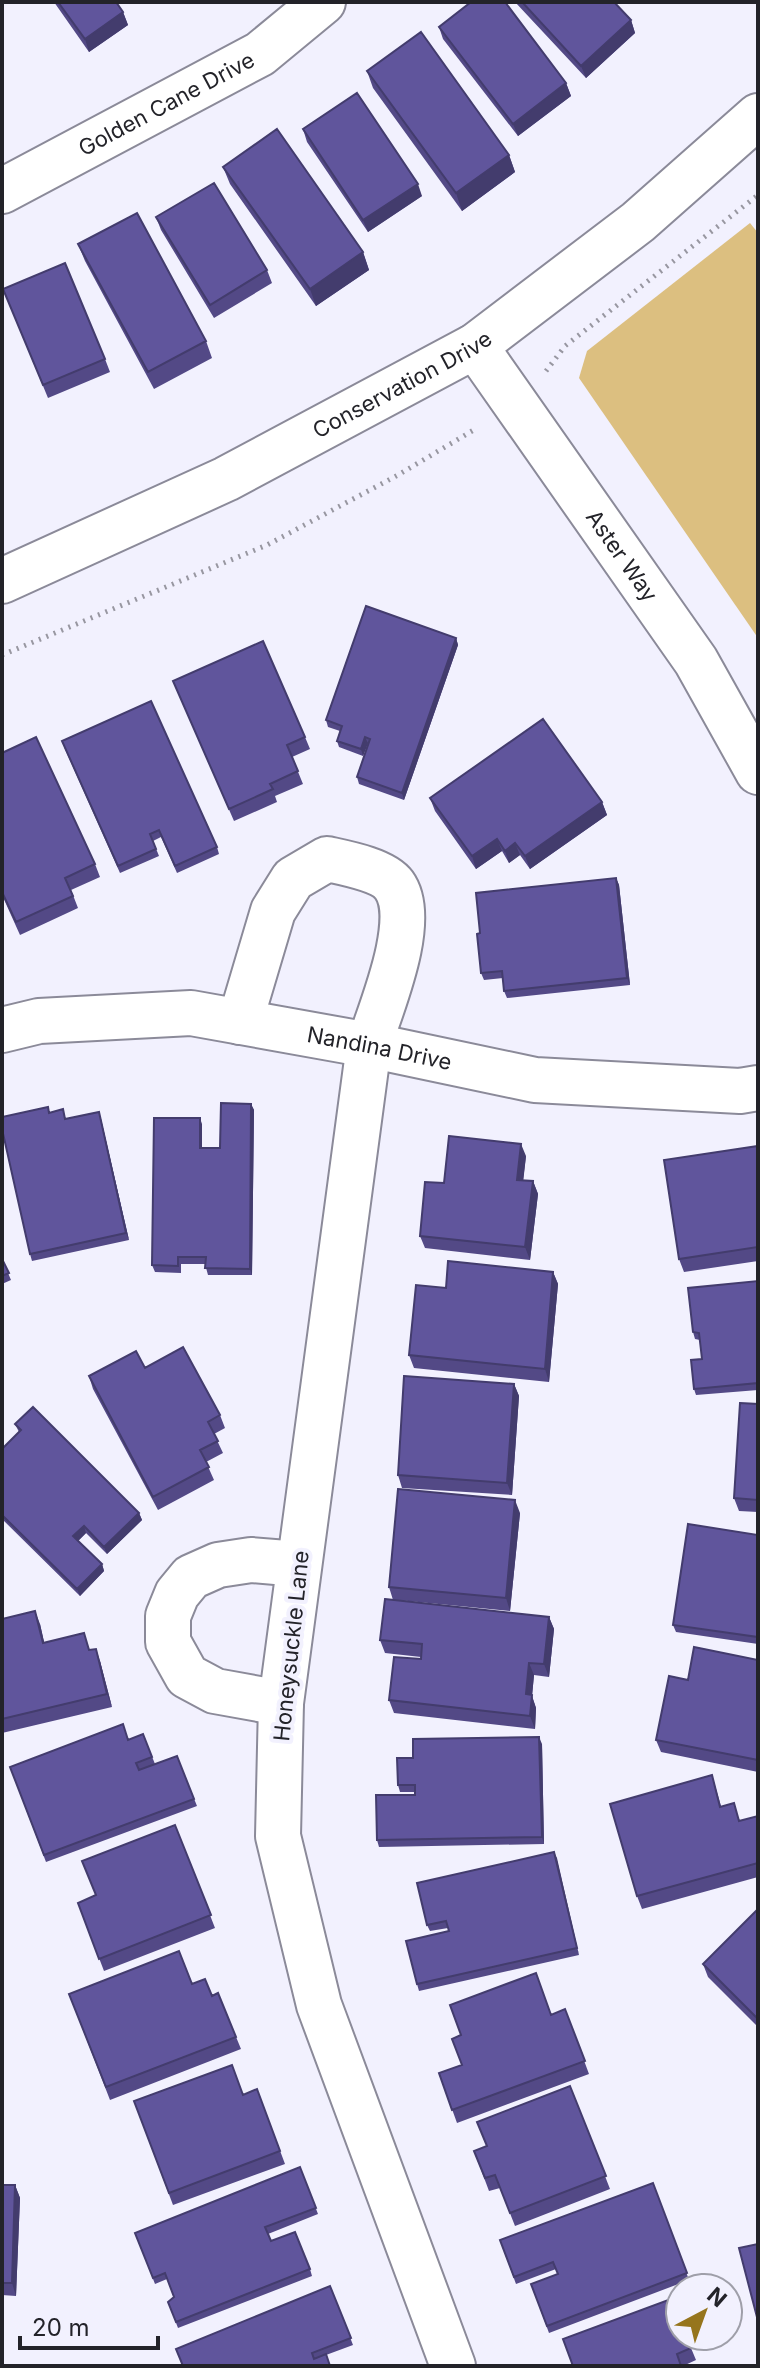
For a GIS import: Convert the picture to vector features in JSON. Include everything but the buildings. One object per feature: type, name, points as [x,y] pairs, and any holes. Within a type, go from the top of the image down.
[{"type":"street","name":"Golden Cane Drive","points":[[2,191],[260,54],[323,2]]},
{"type":"street","name":"Conservation Drive","points":[[2,581],[226,479],[475,346],[638,222],[758,116]]},
{"type":"street","name":"Aster Way","points":[[475,346],[696,661],[758,772]]},
{"type":"street","name":"Honeysuckle Lane","points":[[240,1022],[273,911],[293,879],[327,859],[365,868],[394,884],[404,906],[396,965],[369,1045],[281,1703],[278,1836],[319,2005],[453,2366]]},
{"type":"street","name":"Nandina Drive","points":[[2,1030],[39,1021],[191,1013],[369,1045],[535,1080],[740,1091],[758,1088]]},
{"type":"street","points":[[281,1703],[215,1691],[187,1676],[168,1642],[168,1616],[177,1594],[191,1577],[218,1565],[251,1560],[299,1564]]},
{"type":"path","points":[[2,655],[267,545],[464,438],[549,369],[565,346],[758,195]]},
{"type":"shaded area","points":[[750,223],[758,233],[758,638],[579,378],[587,351]]}]
